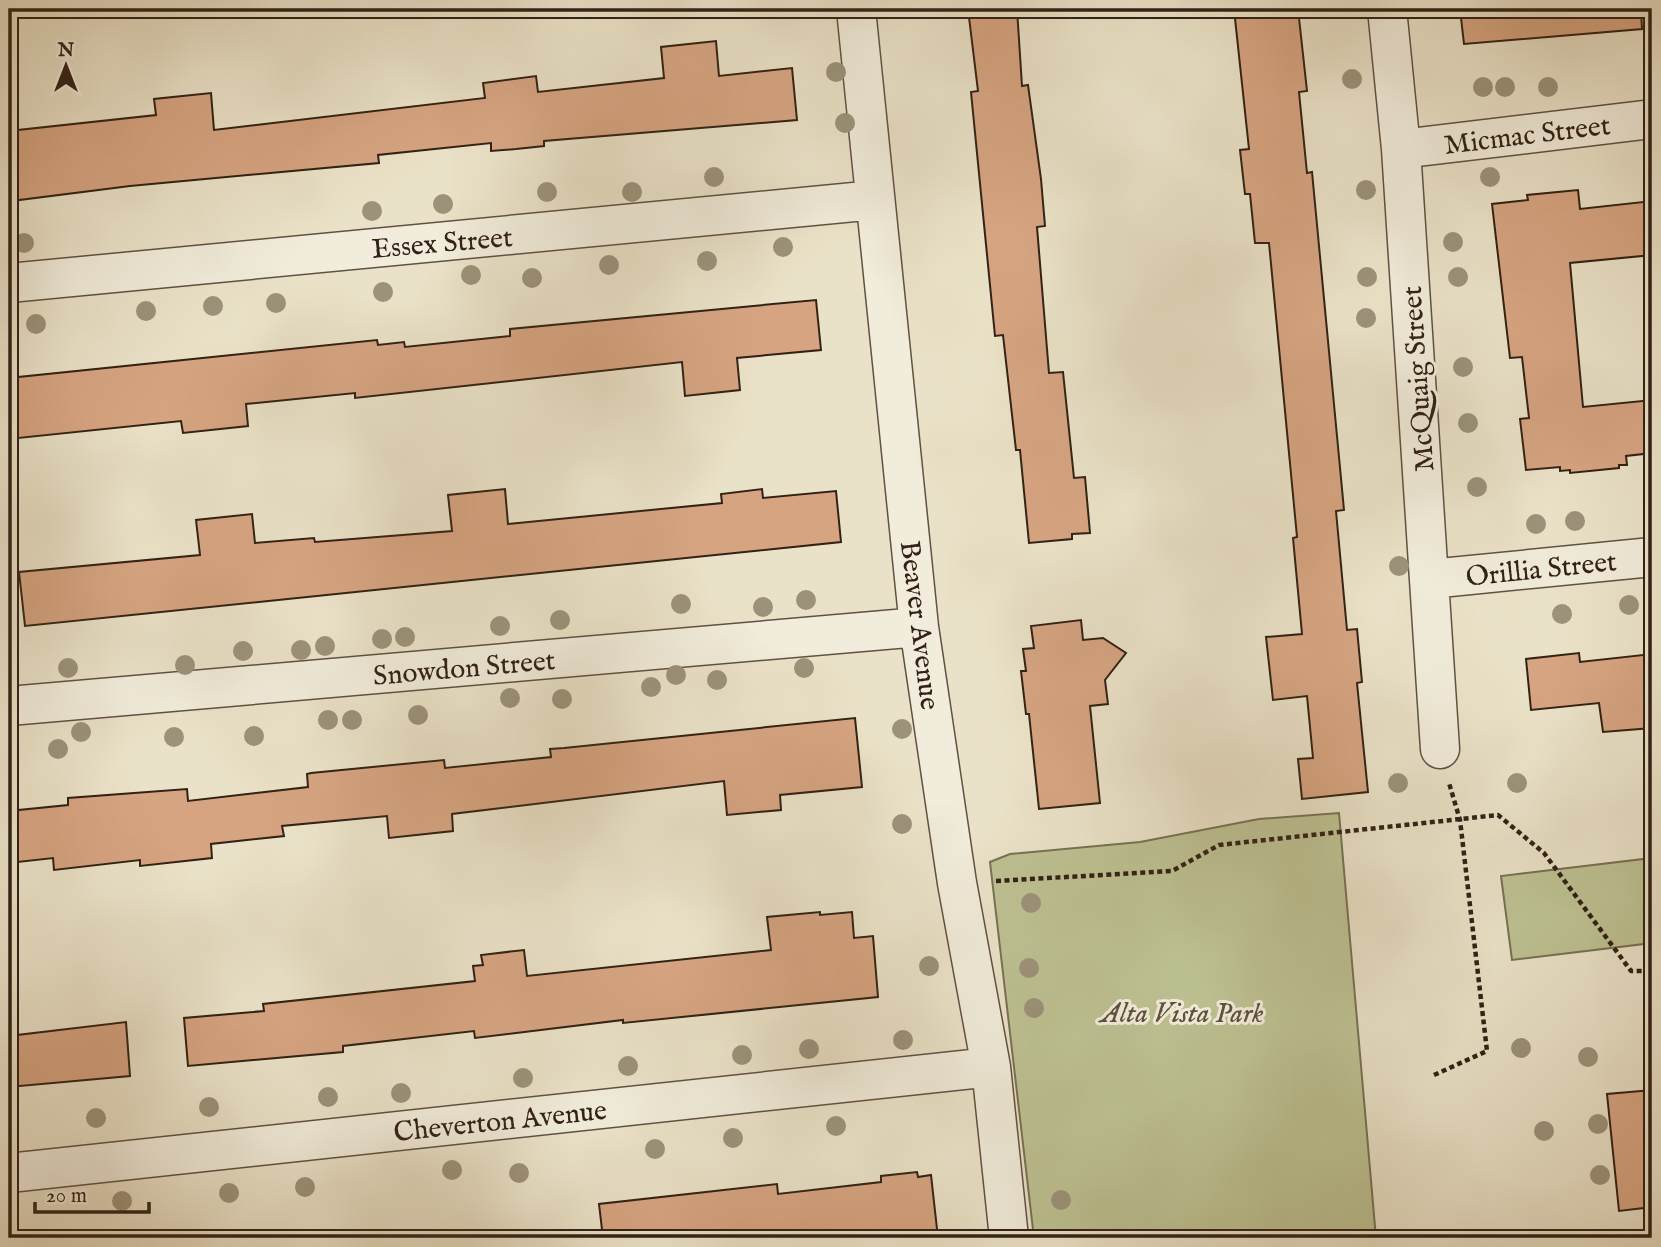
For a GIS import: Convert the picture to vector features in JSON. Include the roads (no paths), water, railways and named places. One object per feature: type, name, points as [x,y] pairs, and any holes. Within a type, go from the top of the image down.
[{"type":"street","name":"Beaver Avenue","points":[[856,9],[919,627],[957,883],[991,1067],[1009,1238]]},
{"type":"street","name":"McQuaig Street","points":[[1387,9],[1401,149],[1440,749]]},
{"type":"street","name":"Micmac Street","points":[[1401,149],[1652,119]]},
{"type":"street","name":"Essex Street","points":[[9,283],[874,200]]},
{"type":"street","name":"Orillia Street","points":[[1430,579],[1652,557]]},
{"type":"street","name":"Snowdon Street","points":[[9,706],[919,627]]},
{"type":"street","name":"Cheverton Avenue","points":[[9,1173],[991,1067]]},
{"type":"park label","name":"Alta Vista Park","points":[[1182,1012]]}]
